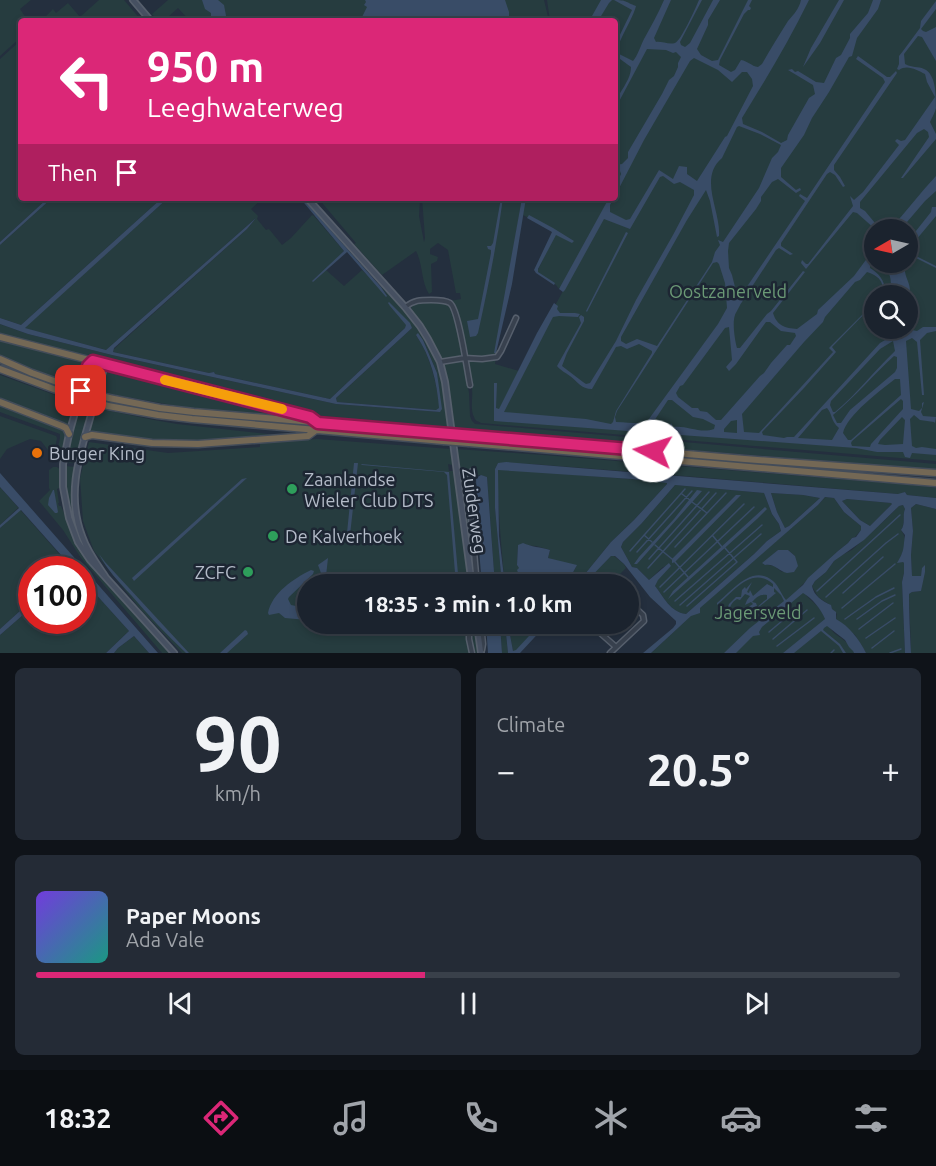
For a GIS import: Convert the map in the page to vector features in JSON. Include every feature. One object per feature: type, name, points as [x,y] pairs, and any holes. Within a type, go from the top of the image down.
[{"type":"highway","points":[[0,337],[93,361]]},
{"type":"highway","points":[[0,359],[68,386],[110,398],[160,408],[443,441],[936,483]]},
{"type":"highway","points":[[103,364],[310,417],[318,426]]},
{"type":"highway","points":[[0,369],[67,394],[108,405],[192,419],[443,433],[936,473]]},
{"type":"highway","points":[[0,402],[62,426],[69,434]]},
{"type":"highway","points":[[85,437],[92,435],[152,443],[198,444],[308,436],[318,426]]},
{"type":"main road","points":[[133,0],[148,18]]},
{"type":"main road","name":"Zuiderweg","points":[[310,201],[405,307],[428,339],[440,362],[470,574]]},
{"type":"main road","points":[[105,576],[82,537],[74,496],[75,477],[104,368],[103,364],[93,361],[88,366],[63,464],[66,507],[73,531],[90,560],[174,653]]},
{"type":"main road","points":[[480,634],[481,653]]},
{"type":"street","points":[[405,307],[415,300],[449,302],[456,317],[470,385]]},
{"type":"street","points":[[440,362],[465,358],[497,357],[516,318]]},
{"type":"street","name":"Zuiderweg","points":[[472,471],[470,476],[471,518],[476,574]]},
{"type":"street","points":[[639,611],[643,615],[644,621],[639,626]]},
{"type":"street","points":[[469,634],[472,653]]},
{"type":"street","points":[[601,634],[616,647]]},
{"type":"street","points":[[610,653],[630,634]]},
{"type":"green space","points":[[0,0],[31,0],[20,9],[26,18],[18,18],[18,40],[0,56]]},
{"type":"green space","points":[[99,0],[124,0],[139,18],[44,18],[53,9],[56,13],[68,3],[80,17]]},
{"type":"green space","points":[[168,0],[544,0],[548,18],[187,18],[178,8],[169,18],[155,18],[152,14]]},
{"type":"green space","name":"Oostzanerveld","points":[[547,0],[936,0],[936,461],[481,423],[475,419],[472,411],[472,389],[465,343],[458,318],[450,301],[461,299],[460,293],[456,293],[448,250],[438,243],[430,249],[430,254],[438,257],[437,261],[431,264],[432,292],[429,294],[416,251],[382,275],[321,201],[420,201],[419,216],[424,242],[422,201],[521,201],[495,364],[519,371],[563,291],[537,272],[555,233],[523,215],[524,201],[618,201],[618,18],[550,18]]},
{"type":"green space","points":[[18,43],[18,201],[45,201],[0,242],[0,59]]},
{"type":"green space","points":[[49,201],[159,201],[21,325],[0,318],[0,245]]},
{"type":"green space","points":[[165,201],[260,201],[251,209],[266,230],[269,229],[282,245],[312,215],[344,251],[313,282],[326,270],[344,286],[362,270],[387,295],[381,287],[383,286],[415,324],[435,356],[439,368],[449,429],[314,415],[0,334],[0,324],[28,334],[112,355],[336,404],[440,412],[440,408],[436,410],[337,402],[336,398],[412,328],[390,305],[407,325],[330,399],[214,372],[209,373],[113,352],[247,229],[256,218],[106,350],[24,328]],"holes":[[[416,335],[423,340],[437,373],[439,404],[429,361]]]},
{"type":"green space","points":[[442,302],[447,305],[457,325],[462,358],[441,360],[426,331],[411,310],[412,304]]},
{"type":"green space","points":[[0,339],[86,360],[79,386],[0,355]]},
{"type":"green space","points":[[461,362],[464,364],[469,393],[470,416],[475,424],[936,464],[936,470],[568,440],[453,427],[443,367],[445,364]]},
{"type":"green space","points":[[91,366],[96,366],[100,373],[83,429],[77,459],[73,463],[65,462],[73,423]]},
{"type":"green space","points":[[107,367],[308,418],[189,408],[110,394],[100,391]]},
{"type":"green space","points":[[0,375],[74,402],[67,426],[0,401]]},
{"type":"green space","points":[[0,406],[64,431],[66,439],[61,458],[55,460],[60,434],[0,412]]},
{"type":"green space","points":[[96,408],[177,424],[286,436],[186,442],[138,439],[92,432],[90,430]]},
{"type":"green space","points":[[0,416],[56,436],[54,454],[51,454],[41,441],[30,439],[7,449],[0,459]]},
{"type":"green space","name":"De Kalverhoek","points":[[317,439],[451,449],[453,463],[448,464],[449,471],[455,471],[469,574],[297,574],[297,634],[468,634],[469,653],[182,653],[140,609],[94,551],[83,521],[80,478],[89,442],[168,453],[260,447],[260,443]]},
{"type":"green space","points":[[456,449],[936,488],[936,498],[907,495],[905,492],[898,494],[498,463],[495,469],[495,508],[501,574],[494,574],[487,477],[477,476],[470,472],[475,574],[473,574]]},
{"type":"green space","points":[[65,466],[75,467],[72,493],[73,514],[89,555],[77,537],[69,513],[65,491]]},
{"type":"green space","points":[[57,467],[61,470],[57,489],[58,503],[79,546],[88,556],[80,556],[63,530],[39,501],[50,490],[49,470]]},
{"type":"green space","points":[[497,470],[667,482],[667,484],[611,542],[585,574],[572,574],[576,567],[548,558],[550,550],[518,545],[517,565],[524,574],[504,574]]},
{"type":"green space","points":[[675,485],[764,493],[781,531],[686,614],[672,607],[655,586],[658,579],[671,566],[663,567],[649,580],[637,568],[632,567],[621,547]]},
{"type":"green space","points":[[0,487],[61,556],[18,556],[18,613],[0,629],[0,528],[20,510],[18,508],[0,525]]},
{"type":"green space","points":[[771,493],[803,495],[820,498],[785,528]]},
{"type":"green space","name":"Jagersveld","points":[[825,497],[834,498],[844,512],[862,529],[800,587],[819,608],[834,633],[848,644],[854,653],[651,653],[710,598]],"holes":[[[778,550],[788,550],[795,556],[782,572],[774,566],[763,564]]]},
{"type":"green space","points":[[847,499],[892,504],[870,526],[860,520],[842,501]]},
{"type":"green space","points":[[916,504],[936,509],[936,653],[911,653],[909,594],[921,591],[922,572],[921,576],[912,576],[911,508]]},
{"type":"green space","points":[[903,505],[905,509],[901,530],[905,542],[898,562],[904,563],[902,582],[905,653],[866,653],[855,635],[836,619],[837,614],[830,605],[818,597],[812,586],[834,561],[852,550],[899,506]]},
{"type":"green space","points":[[611,556],[624,564],[626,568],[620,574],[593,574]]},
{"type":"green space","points":[[96,566],[172,653],[162,653],[96,576]]},
{"type":"green space","points":[[96,594],[129,631],[106,653],[0,653],[0,635],[18,619],[18,634],[96,634]]},
{"type":"green space","points":[[471,634],[477,634],[479,653],[474,653]]},
{"type":"green space","points":[[501,634],[506,634],[508,653],[502,653]]},
{"type":"green space","points":[[510,634],[531,634],[516,651],[513,651]]},
{"type":"green space","points":[[134,636],[149,653],[114,653],[118,648]]},
{"type":"water","points":[[202,0],[218,0],[224,5],[226,18],[211,18],[211,13],[205,9]]},
{"type":"water","points":[[365,0],[505,0],[509,18],[362,18],[367,7],[364,5]]},
{"type":"water","points":[[601,0],[612,0],[600,18],[592,18]]},
{"type":"water","points":[[614,0],[636,6],[618,48],[618,39],[632,10]]},
{"type":"water","points":[[664,0],[671,0],[654,38],[656,42],[670,44],[678,41],[699,0],[702,0],[680,42],[685,47],[690,43],[713,0],[720,0],[708,20],[697,49],[701,55],[712,61],[718,60],[748,0],[752,0],[750,10],[744,14],[720,60],[719,65],[731,72],[741,60],[758,67],[762,64],[798,9],[801,0],[809,0],[742,118],[743,124],[781,143],[787,140],[809,98],[815,94],[813,85],[788,70],[798,71],[816,82],[824,83],[836,58],[841,55],[850,34],[868,13],[873,0],[881,0],[878,9],[857,38],[852,56],[849,57],[804,135],[781,168],[781,177],[796,190],[800,188],[801,190],[796,193],[778,179],[772,182],[761,197],[756,209],[729,243],[729,268],[737,295],[742,294],[805,201],[799,196],[800,194],[807,198],[885,82],[883,78],[856,59],[858,56],[887,77],[896,71],[897,73],[834,165],[834,170],[845,186],[843,187],[835,175],[830,172],[827,174],[781,243],[781,246],[793,254],[790,255],[779,248],[776,250],[736,313],[734,332],[737,348],[740,348],[803,271],[805,272],[773,313],[779,324],[797,329],[817,314],[818,310],[854,276],[864,262],[864,273],[866,273],[855,282],[742,414],[744,432],[759,433],[833,352],[829,348],[864,313],[832,347],[836,352],[762,432],[763,435],[794,437],[880,343],[887,339],[910,339],[906,341],[911,409],[919,411],[924,402],[921,412],[923,416],[936,417],[935,423],[920,420],[914,415],[910,419],[912,446],[936,449],[936,455],[912,453],[910,458],[905,457],[903,452],[877,452],[856,448],[494,421],[494,383],[497,383],[496,408],[499,409],[554,303],[558,306],[560,313],[580,314],[578,317],[553,317],[504,412],[586,419],[611,424],[613,422],[616,411],[652,351],[639,344],[627,349],[621,346],[616,347],[592,389],[582,386],[557,366],[581,323],[579,317],[581,315],[584,321],[562,366],[586,384],[590,383],[616,341],[694,195],[694,190],[680,182],[674,184],[663,176],[660,177],[630,229],[604,219],[565,290],[563,292],[559,289],[607,201],[612,201],[610,212],[626,220],[630,219],[659,170],[673,179],[679,166],[687,167],[687,174],[697,181],[727,136],[753,86],[752,79],[747,72],[742,72],[732,82],[718,70],[694,58],[690,61],[618,190],[621,174],[618,171],[618,165],[628,158],[628,152],[669,80],[674,76],[681,57],[676,52],[647,49],[618,103],[618,98],[631,67],[618,57],[618,54],[633,61]],"holes":[[[739,126],[781,145],[778,152],[772,158],[759,188],[723,242],[718,240],[720,245],[712,262],[657,346],[637,339],[626,344],[621,341],[621,337],[706,190],[717,237],[719,236],[712,195],[712,175]],[[713,263],[719,264],[725,283],[727,308],[718,324],[646,423],[616,422],[617,411]],[[766,322],[770,322],[781,331],[795,333],[796,336],[790,345],[787,345],[721,420],[716,420],[698,408],[692,408],[678,397],[676,393],[680,386],[725,328],[729,327],[732,360],[726,367],[729,371]],[[893,341],[895,351],[851,398],[833,412],[831,401],[880,349]],[[894,356],[897,357],[895,372],[850,410],[841,423],[837,423],[833,415]],[[895,379],[900,379],[901,395],[851,440],[848,440],[843,433],[851,419],[865,403]],[[901,399],[903,401],[903,409],[870,447],[852,446],[852,441]],[[668,400],[672,400],[693,417],[715,425],[714,429],[704,431],[673,427],[671,423],[670,426],[654,423]],[[827,408],[839,428],[832,440],[798,438],[822,410]],[[902,417],[905,420],[903,444],[878,444]],[[737,420],[737,433],[724,432],[731,421]]]},
{"type":"water","points":[[839,0],[844,0],[820,43],[803,67],[811,48]]},
{"type":"water","points":[[936,1],[936,9],[921,29],[926,32],[936,27],[936,61],[922,37],[918,36],[904,54],[905,64],[924,69],[933,80],[935,91],[936,108],[930,122],[936,139],[901,178],[929,137],[928,132],[924,129],[917,133],[860,202],[860,208],[872,219],[864,219],[853,212],[806,269],[801,263],[802,260],[808,264],[853,206],[850,196],[854,200],[863,192],[899,145],[895,141],[905,140],[935,97],[925,74],[915,69],[897,69],[899,56],[920,28],[921,21]]},
{"type":"water","points":[[936,176],[936,191],[910,219],[898,219]]},
{"type":"water","points":[[45,201],[49,201],[0,245],[0,242]]},
{"type":"water","points":[[159,201],[165,201],[25,328],[106,350],[256,218],[247,229],[114,348],[113,352],[209,373],[214,372],[330,399],[405,328],[406,325],[389,302],[410,323],[412,328],[336,398],[337,402],[436,410],[439,408],[432,370],[426,352],[416,335],[418,333],[437,373],[442,409],[440,412],[336,404],[112,355],[28,334],[0,324],[0,318],[21,325]]},
{"type":"water","points":[[302,201],[381,287],[386,297],[347,252],[312,281],[344,251]]},
{"type":"water","points":[[500,201],[503,201],[478,333],[470,337],[467,321],[478,319],[491,253],[487,246],[493,243]]},
{"type":"water","points":[[521,201],[526,201],[512,284],[496,353],[494,353]]},
{"type":"water","points":[[932,207],[936,207],[936,216],[918,238],[918,228],[931,212]]},
{"type":"water","points":[[529,215],[574,241],[572,243],[556,235],[538,269],[538,272],[555,283],[554,285],[534,270],[552,232],[527,218]]},
{"type":"water","points":[[626,232],[628,233],[587,312],[586,311]]},
{"type":"water","points":[[918,257],[936,266],[936,268],[918,259]]},
{"type":"water","points":[[869,273],[877,273],[884,285],[878,278]]},
{"type":"water","points":[[888,273],[906,273],[909,285],[891,285]]},
{"type":"water","points":[[923,327],[936,327],[936,331],[927,333],[920,340],[924,395],[922,395],[917,342],[913,339],[918,339],[918,330]]},
{"type":"water","points":[[506,462],[898,494],[905,492],[907,495],[936,498],[936,509],[916,504],[911,508],[912,576],[921,576],[925,565],[925,572],[921,591],[909,594],[911,653],[905,653],[902,582],[904,563],[897,563],[903,552],[905,535],[901,530],[905,509],[903,505],[899,506],[864,540],[834,561],[812,586],[819,598],[831,605],[836,612],[836,619],[853,633],[866,653],[854,653],[845,640],[827,626],[823,630],[840,644],[846,653],[843,653],[839,646],[821,631],[794,653],[783,653],[825,619],[816,604],[803,593],[762,627],[760,635],[753,636],[736,653],[724,653],[750,628],[784,601],[774,588],[776,593],[743,620],[743,614],[756,608],[767,599],[767,595],[757,597],[752,602],[757,606],[748,609],[753,604],[751,602],[745,605],[750,596],[745,594],[740,600],[734,601],[729,610],[722,612],[736,597],[741,597],[742,590],[752,582],[747,592],[749,593],[750,590],[753,596],[767,584],[773,587],[773,584],[765,579],[750,579],[717,605],[729,592],[750,577],[765,576],[775,583],[786,600],[861,530],[861,526],[844,512],[834,498],[825,497],[700,608],[700,613],[691,616],[651,653],[643,653],[673,628],[676,621],[650,597],[639,583],[639,574],[632,574],[615,556],[611,556],[594,574],[585,574],[611,542],[667,483],[498,470],[499,536],[504,574],[501,574],[495,508],[495,469],[498,463]],"holes":[[[675,485],[764,493],[781,531],[686,614],[672,607],[655,586],[671,566],[669,563],[649,580],[637,568],[632,567],[621,547]],[[771,493],[820,498],[785,528]],[[847,499],[891,503],[892,504],[870,526],[860,520],[842,501]]]},
{"type":"water","points":[[354,463],[358,463],[349,544],[347,544],[346,543]]},
{"type":"water","points":[[362,465],[449,472],[458,574],[455,574],[447,475],[444,472]]},
{"type":"water","points":[[0,473],[73,556],[62,556],[21,510],[0,528],[0,525],[19,508],[0,487]]},
{"type":"water","points":[[481,475],[487,477],[494,574],[481,574],[476,478]]},
{"type":"water","points":[[247,478],[134,581],[132,578],[242,479]]},
{"type":"water","points":[[53,490],[58,512],[57,513],[48,505]]},
{"type":"water","points":[[697,490],[702,491],[637,564],[634,564],[674,519]]},
{"type":"water","points":[[736,495],[741,495],[672,563],[672,559]]},
{"type":"water","points":[[765,507],[767,509],[757,519],[668,599],[673,591]]},
{"type":"water","points":[[523,543],[550,550],[548,558],[577,565],[572,574],[519,574],[518,545]]},
{"type":"water","points":[[778,550],[788,550],[795,556],[798,566],[794,572],[787,573],[762,563]]},
{"type":"water","points":[[99,554],[189,653],[186,653],[164,632],[113,576]]},
{"type":"water","points":[[328,558],[326,574],[321,574],[318,565]]},
{"type":"water","points":[[311,570],[314,571],[313,574],[304,574]]},
{"type":"water","points":[[297,578],[297,589],[288,599],[291,605],[297,605],[297,619],[285,618],[279,613],[269,615],[274,599]]},
{"type":"water","points":[[96,582],[158,653],[149,653],[134,636],[114,653],[106,653],[129,631],[96,594]]},
{"type":"water","points":[[18,613],[18,619],[0,635],[0,629]]},
{"type":"water","points":[[245,630],[248,634],[227,653],[220,653]]},
{"type":"water","points":[[487,634],[501,634],[502,653],[488,653]]},
{"type":"water","points":[[506,634],[510,634],[513,651],[531,634],[538,634],[520,653],[508,653]]},
{"type":"waterway","points":[[630,551],[685,489]]},
{"type":"waterway","points":[[637,552],[692,491]]},
{"type":"waterway","points":[[649,559],[709,492]]},
{"type":"waterway","points":[[648,568],[716,493]]},
{"type":"waterway","points":[[675,547],[726,493]]},
{"type":"waterway","points":[[682,494],[690,500]]},
{"type":"waterway","points":[[692,502],[707,513]]},
{"type":"waterway","points":[[660,587],[744,504]]},
{"type":"waterway","points":[[664,592],[754,507]]},
{"type":"waterway","points":[[817,591],[900,515]]},
{"type":"waterway","points":[[675,601],[762,525]]},
{"type":"waterway","points":[[680,605],[761,534]]},
{"type":"waterway","points":[[826,597],[898,534]]},
{"type":"waterway","points":[[644,535],[652,542]]},
{"type":"waterway","points":[[713,536],[722,547]]},
{"type":"waterway","points":[[655,545],[672,559]]},
{"type":"waterway","points":[[687,606],[737,562],[725,548]]},
{"type":"waterway","points":[[843,593],[883,557]]},
{"type":"waterway","points":[[675,562],[688,577]]},
{"type":"waterway","points":[[842,608],[895,564]]},
{"type":"waterway","points":[[845,619],[876,597],[894,588]]},
{"type":"waterway","points":[[857,619],[882,601],[895,595]]},
{"type":"waterway","points":[[859,629],[893,603]]},
{"type":"waterway","points":[[769,632],[802,604]]},
{"type":"waterway","points":[[773,639],[807,610]]},
{"type":"waterway","points":[[777,646],[814,618]]},
{"type":"waterway","points":[[866,638],[895,618]]},
{"type":"waterway","points":[[872,648],[894,631]]},
{"type":"waterway","points":[[890,653],[901,649]]},
{"type":"waterway","points":[[831,653],[834,650]]},
{"type":"slow traffic","points":[[165,380],[282,409]]},
{"type":"place","name":"Burger King","points":[[37,453]]},
{"type":"place","name":"Zaanlandse Wieler Club DTS","points":[[292,489]]},
{"type":"place","name":"De Kalverhoek","points":[[273,536]]},
{"type":"place","name":"ZCFC","points":[[248,572]]},
{"type":"route","points":[[81,391],[88,366],[93,361],[310,417],[318,423],[653,451]]}]
